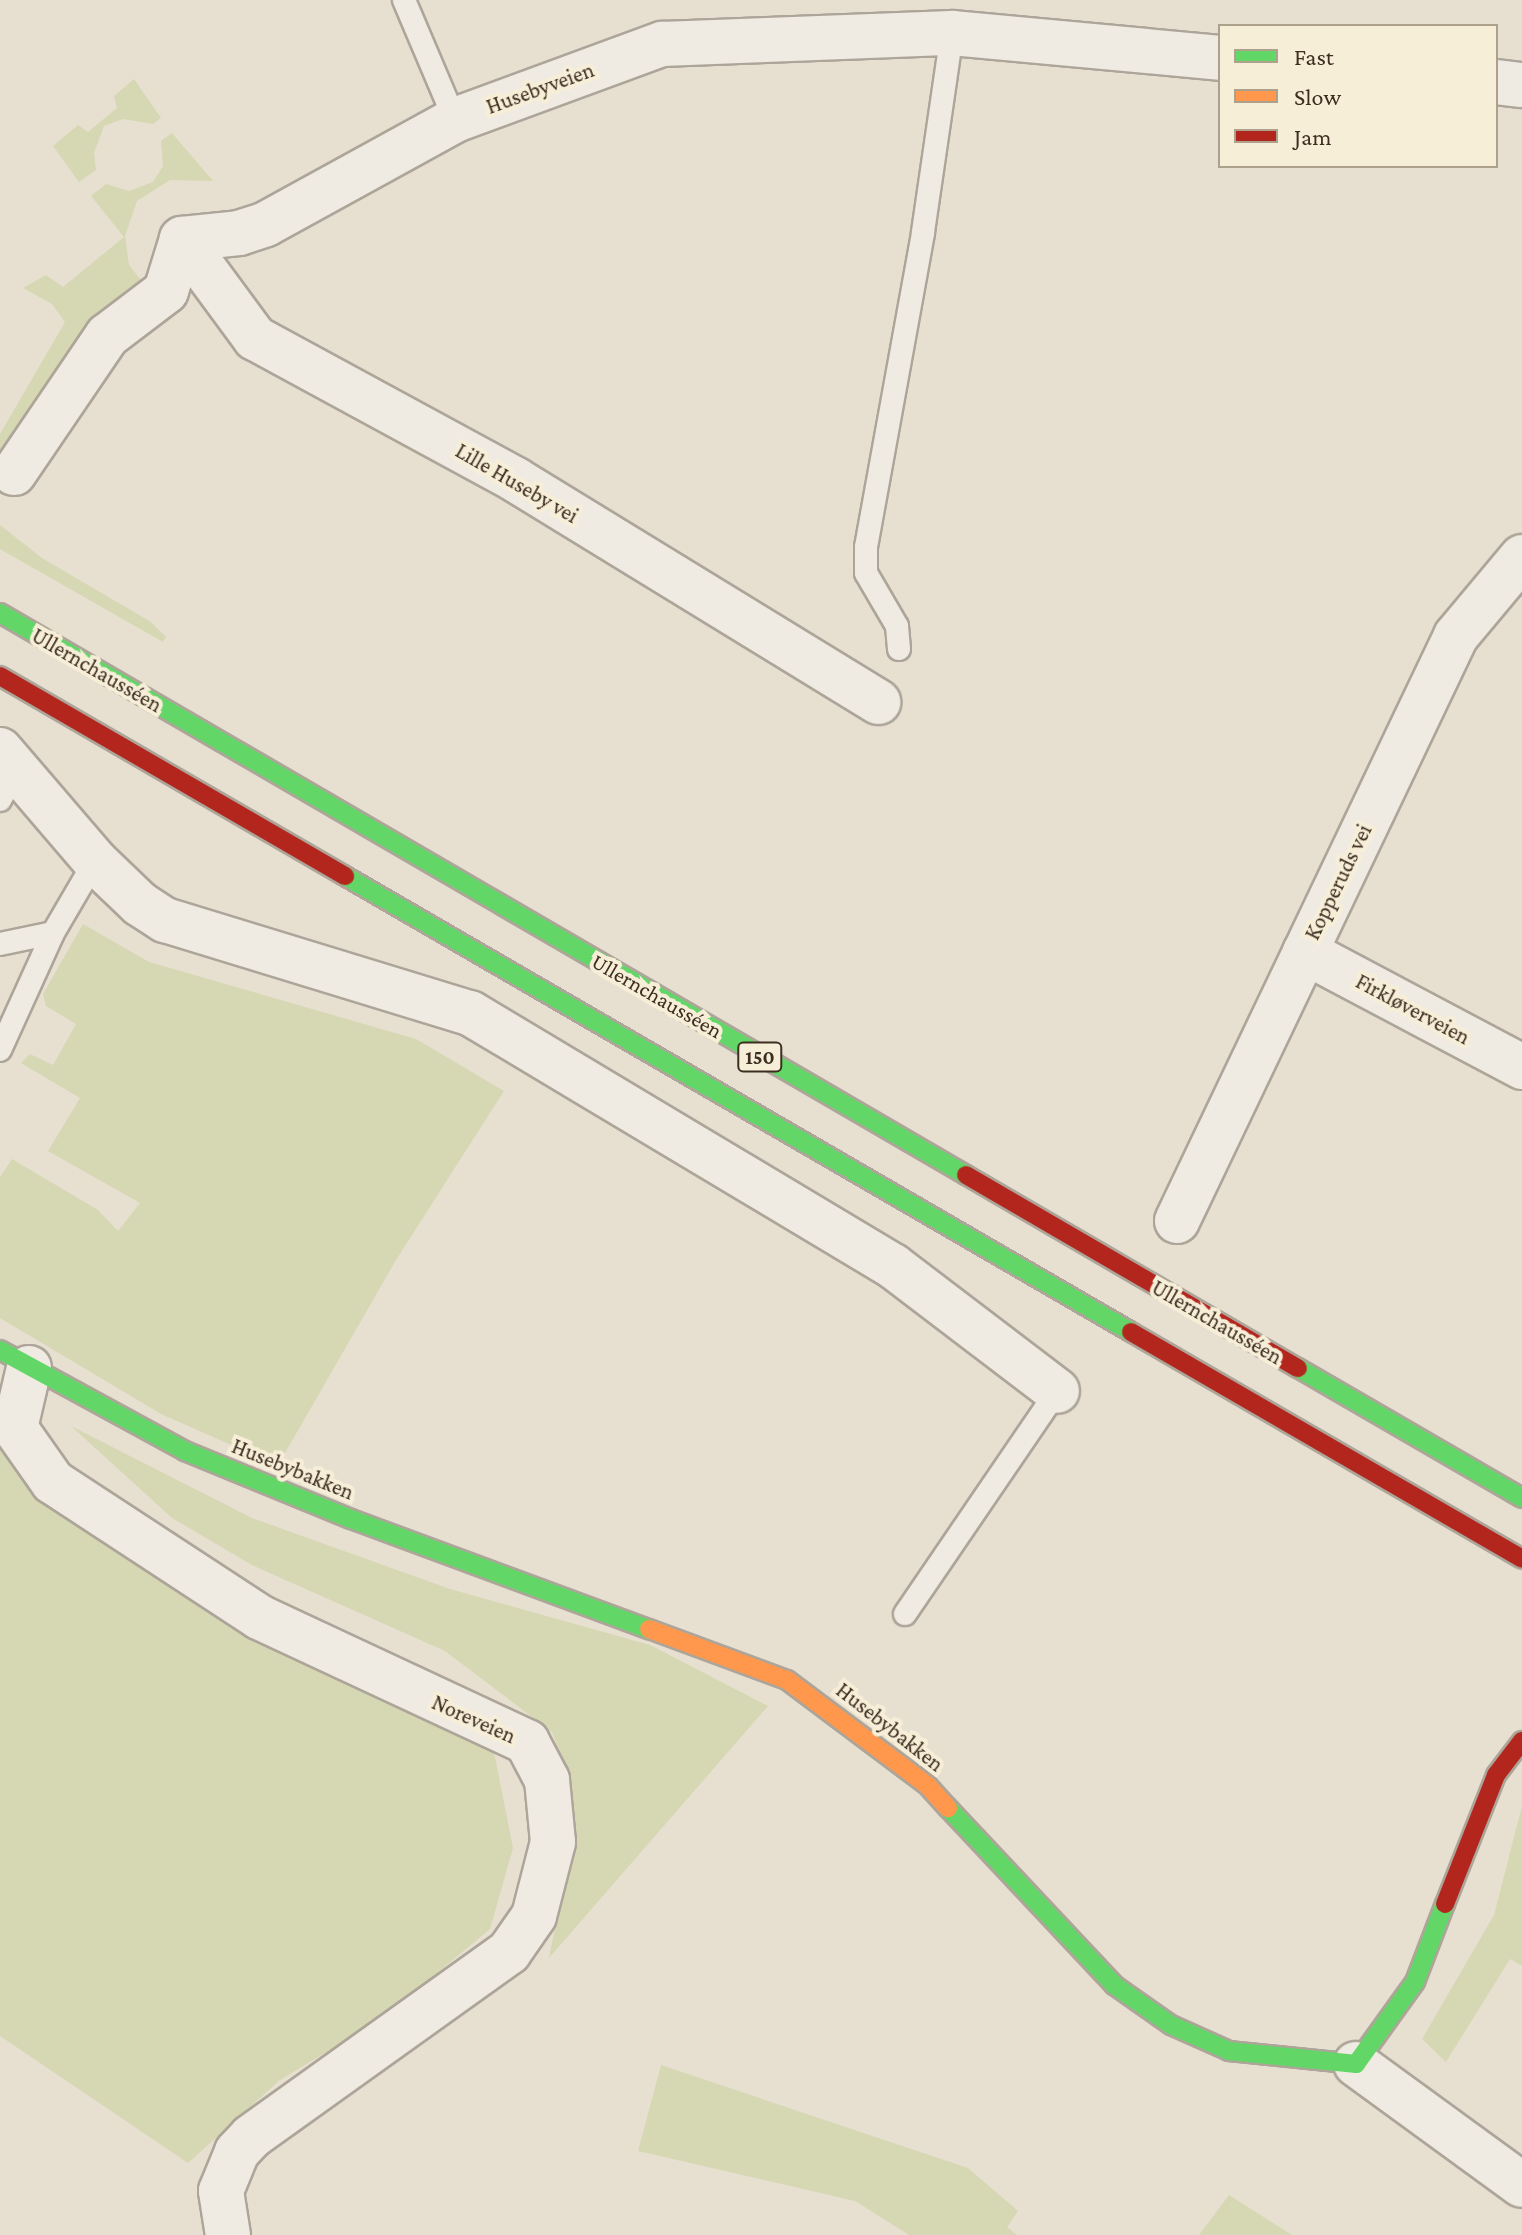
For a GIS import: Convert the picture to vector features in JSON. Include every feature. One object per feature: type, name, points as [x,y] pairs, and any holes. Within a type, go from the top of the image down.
[{"type":"main road","name":"Ullernchausséen","points":[[0,613],[1522,1498]]},
{"type":"main road","name":"150","points":[[0,676],[1522,1559]]},
{"type":"main road","name":"Husebybakken","points":[[14,1359],[185,1451],[351,1519],[787,1680],[928,1786],[1114,1985],[1171,2025],[1229,2051],[1356,2064]]},
{"type":"main road","points":[[1356,2064],[1415,1982],[1496,1775],[1522,1741]]},
{"type":"street","name":"Husebyveien","points":[[182,239],[239,233],[266,224],[455,120],[662,44],[952,33],[1218,58]]},
{"type":"street","points":[[1498,82],[1522,85]]},
{"type":"street","points":[[14,473],[107,336],[166,291],[182,239]]},
{"type":"street","name":"Lille Huseby vei","points":[[182,239],[255,338],[516,480],[878,702]]},
{"type":"street","name":"Kopperuds vei","points":[[1177,1221],[1456,636],[1522,557]]},
{"type":"street","points":[[6,772],[140,904],[165,920],[470,1013],[893,1266],[1057,1391]]},
{"type":"street","name":"Firkløverveien","points":[[1305,952],[1522,1067]]},
{"type":"street","name":"Noreveien","points":[[14,1359],[15,1428],[53,1482],[259,1617],[527,1742],[547,1780],[553,1842],[534,1916],[509,1952],[251,2137],[237,2152],[221,2191],[228,2235]]},
{"type":"street","points":[[1356,2064],[1522,2185]]},
{"type":"lane","points":[[404,0],[455,120]]},
{"type":"lane","points":[[899,649],[897,626],[866,573],[866,547],[923,232],[952,33]]},
{"type":"lane","points":[[0,1050],[53,933],[95,861]]},
{"type":"lane","points":[[0,944],[53,933]]},
{"type":"lane","points":[[0,1023],[21,1003]]},
{"type":"lane","points":[[905,1614],[1057,1391]]},
{"type":"green space","points":[[134,79],[161,118],[153,124],[123,119],[104,126],[94,153],[96,170],[79,182],[53,146],[78,125],[88,132],[117,108],[114,96]]},
{"type":"green space","points":[[172,133],[213,181],[170,180],[137,201],[125,236],[129,265],[147,288],[0,478],[0,434],[65,322],[52,304],[23,288],[46,275],[63,287],[124,237],[91,196],[106,184],[129,191],[153,182],[163,166],[161,141]]},
{"type":"green space","points":[[0,525],[42,558],[151,622],[166,637],[163,642],[0,549]]},
{"type":"green space","points":[[83,924],[149,962],[416,1039],[504,1091],[396,1260],[285,1453],[272,1463],[161,1414],[0,1318],[0,1177],[12,1159],[98,1210],[118,1231],[140,1203],[48,1151],[80,1098],[21,1063],[30,1054],[53,1065],[76,1024],[46,1006],[43,994]]},
{"type":"green space","points":[[71,1426],[252,1518],[450,1589],[650,1645],[768,1706],[549,1958],[572,1843],[568,1776],[552,1732],[445,1651],[252,1565],[172,1518]]},
{"type":"green space","points":[[0,1429],[493,1747],[513,1848],[490,1929],[383,2018],[280,2080],[188,2163],[0,2036]]},
{"type":"green space","points":[[1522,1806],[1522,1966],[1510,1959],[1446,2062],[1422,2039],[1494,1915]]},
{"type":"green space","points":[[661,2065],[968,2168],[1018,2211],[1007,2227],[1017,2235],[909,2235],[855,2201],[638,2151]]},
{"type":"green space","points":[[1229,2195],[1292,2235],[1199,2235]]},
{"type":"traffic: fast","points":[[0,613],[966,1175]]},
{"type":"traffic: fast","points":[[345,876],[1131,1332]]},
{"type":"traffic: fast","points":[[0,1350],[185,1451],[351,1519],[649,1629]]},
{"type":"traffic: fast","points":[[1298,1368],[1522,1498]]},
{"type":"traffic: fast","points":[[948,1808],[1114,1985],[1171,2025],[1229,2051],[1356,2064],[1415,1982],[1445,1904]]},
{"type":"traffic: slow","points":[[649,1629],[787,1680],[928,1786],[948,1808]]},
{"type":"traffic: jam","points":[[0,676],[345,876]]},
{"type":"traffic: jam","points":[[966,1175],[1298,1368]]},
{"type":"traffic: jam","points":[[1131,1332],[1522,1559]]},
{"type":"traffic: jam","points":[[1445,1904],[1496,1775],[1522,1741]]}]
